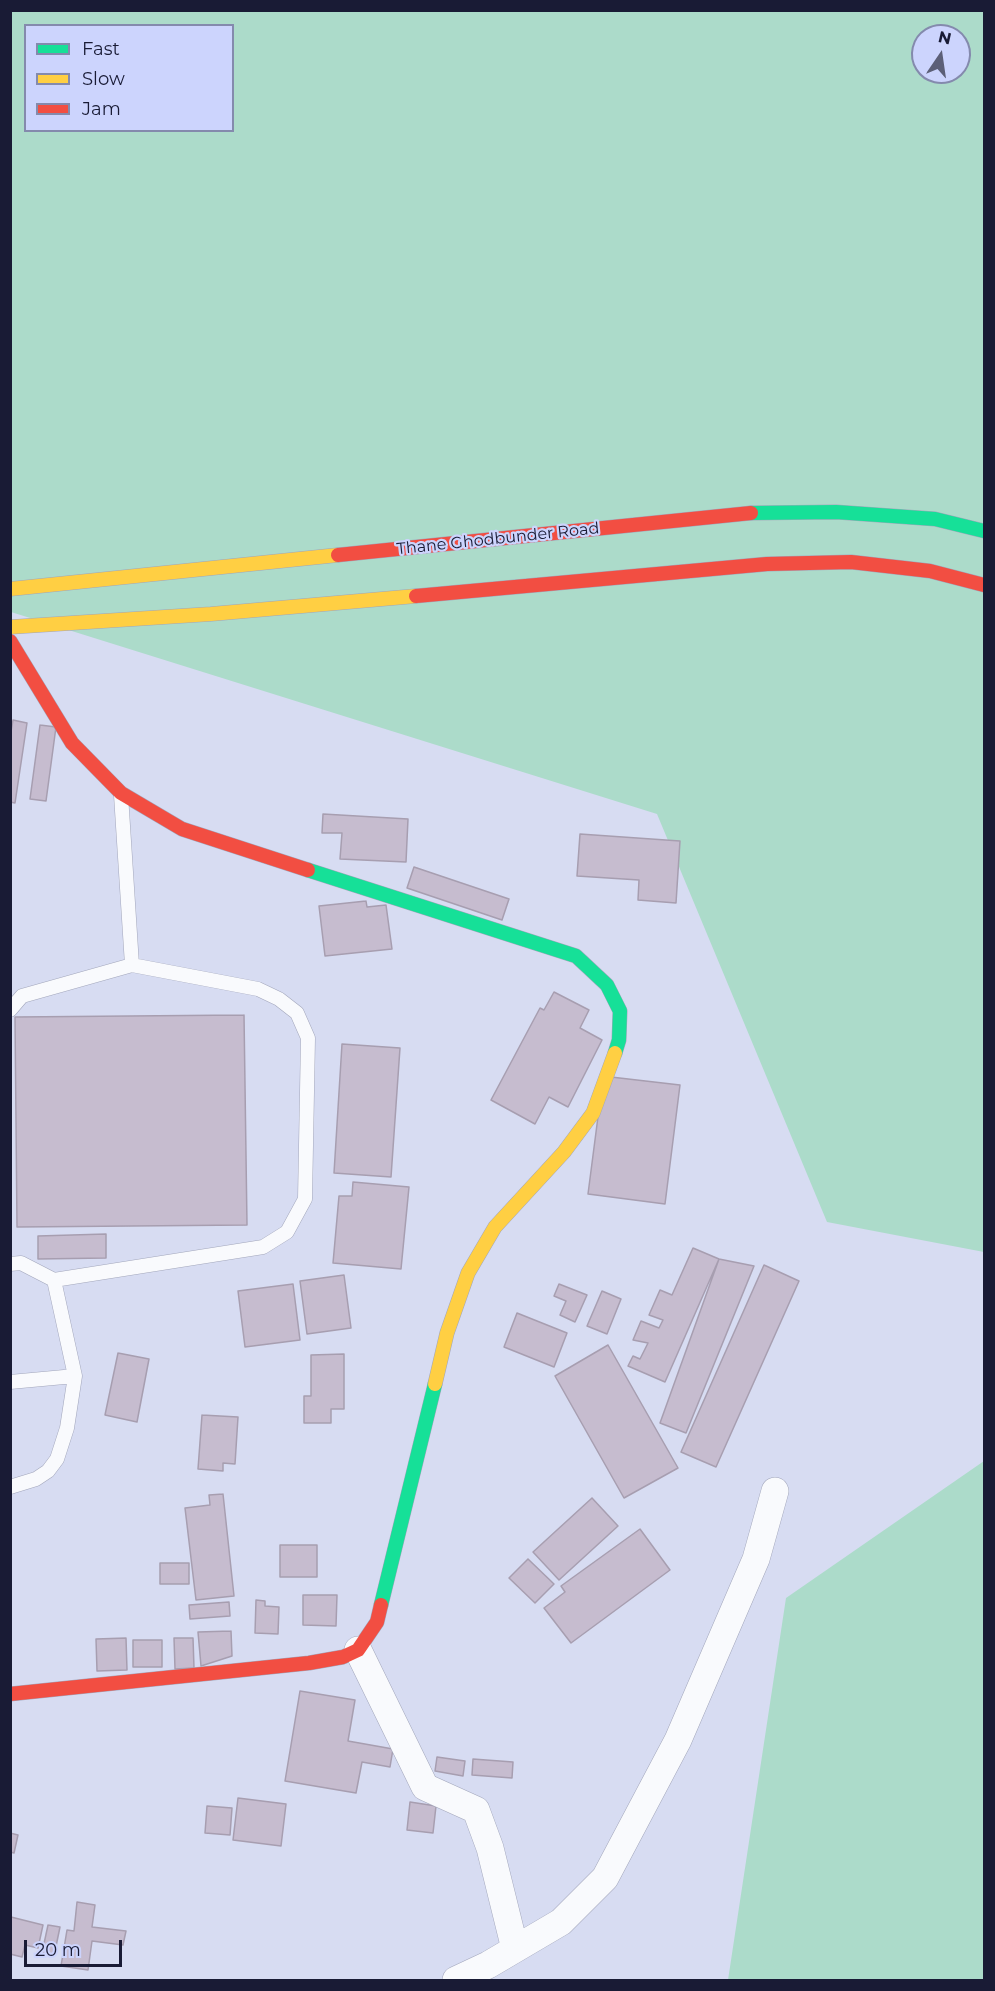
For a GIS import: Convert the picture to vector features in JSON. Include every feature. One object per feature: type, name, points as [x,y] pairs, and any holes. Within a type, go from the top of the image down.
[{"type":"main road","name":"Thane Ghodbunder Road","points":[[10,589],[751,513],[836,512],[924,519],[984,531]]},
{"type":"main road","points":[[10,627],[211,614],[767,564],[851,562],[930,571],[984,585]]},
{"type":"main road","points":[[10,641],[72,743],[121,793],[182,829],[576,956],[607,984],[620,1011],[619,1040],[593,1113],[564,1152],[495,1227],[468,1273],[447,1334],[377,1622],[358,1650],[343,1657],[309,1664],[10,1694]]},
{"type":"street","points":[[456,1980],[488,1965],[561,1922],[605,1878],[678,1740],[756,1558],[775,1491]]},
{"type":"street","points":[[358,1650],[425,1787],[476,1810],[490,1848],[515,1949]]},
{"type":"lane","points":[[121,793],[132,965]]},
{"type":"lane","points":[[10,1010],[22,996],[132,965],[258,989],[279,999],[297,1013],[308,1038],[306,1199],[287,1232],[262,1247],[54,1281],[21,1263],[10,1264]]},
{"type":"lane","points":[[10,1486],[36,1479],[48,1471],[57,1459],[67,1428],[75,1376],[54,1281]]},
{"type":"lane","points":[[10,1382],[75,1376]]},
{"type":"green space","points":[[10,11],[984,11],[984,1252],[827,1222],[657,814],[11,612]]},
{"type":"green space","points":[[984,1461],[984,1980],[728,1980],[786,1598]]},
{"type":"building","points":[[13,720],[27,723],[15,803],[10,802],[10,737]]},
{"type":"building","points":[[40,725],[56,727],[46,801],[30,799]]},
{"type":"building","points":[[323,814],[408,819],[406,862],[340,859],[342,833],[322,833]]},
{"type":"building","points":[[580,834],[680,841],[676,903],[638,900],[639,880],[577,876]]},
{"type":"building","points":[[414,867],[509,899],[502,920],[407,888]]},
{"type":"building","points":[[366,901],[367,907],[386,905],[392,949],[325,956],[319,906]]},
{"type":"building","points":[[554,992],[589,1010],[580,1028],[602,1040],[568,1107],[549,1097],[535,1124],[491,1100],[540,1008],[544,1010]]},
{"type":"building","points":[[244,1015],[247,1225],[17,1227],[15,1017]]},
{"type":"building","points":[[342,1044],[400,1048],[391,1177],[334,1173]]},
{"type":"building","points":[[611,1077],[680,1085],[665,1204],[588,1194],[599,1109]]},
{"type":"building","points":[[353,1182],[409,1187],[401,1269],[333,1263],[339,1196],[352,1196]]},
{"type":"building","points":[[106,1234],[106,1258],[38,1259],[38,1236]]},
{"type":"building","points":[[693,1248],[719,1259],[665,1382],[628,1366],[633,1356],[640,1359],[648,1343],[633,1340],[641,1321],[659,1328],[663,1320],[649,1315],[660,1290],[672,1295]]},
{"type":"building","points":[[719,1259],[754,1266],[686,1433],[660,1423]]},
{"type":"building","points":[[764,1265],[799,1281],[716,1467],[681,1452]]},
{"type":"building","points":[[344,1275],[351,1328],[307,1334],[300,1281]]},
{"type":"building","points":[[293,1284],[300,1340],[245,1347],[238,1291]]},
{"type":"building","points":[[559,1284],[587,1295],[575,1322],[560,1315],[566,1301],[554,1296]]},
{"type":"building","points":[[602,1291],[621,1299],[607,1334],[587,1326]]},
{"type":"building","points":[[517,1313],[567,1333],[554,1367],[504,1347]]},
{"type":"building","points":[[608,1345],[678,1468],[624,1498],[555,1376]]},
{"type":"building","points":[[118,1353],[149,1359],[137,1422],[105,1415]]},
{"type":"building","points":[[344,1354],[344,1409],[331,1409],[331,1423],[304,1423],[304,1396],[311,1396],[311,1355]]},
{"type":"building","points":[[202,1415],[238,1417],[235,1464],[223,1463],[223,1471],[198,1469]]},
{"type":"building","points":[[223,1494],[234,1596],[196,1600],[185,1508],[210,1505],[209,1495]]},
{"type":"building","points":[[592,1498],[618,1526],[559,1580],[533,1552]]},
{"type":"building","points":[[640,1529],[670,1570],[571,1643],[544,1608],[565,1592],[561,1586]]},
{"type":"building","points":[[280,1545],[317,1545],[317,1577],[280,1577]]},
{"type":"building","points":[[528,1559],[554,1584],[535,1603],[509,1578]]},
{"type":"building","points":[[160,1563],[189,1563],[189,1584],[160,1584]]},
{"type":"building","points":[[303,1595],[337,1595],[336,1626],[303,1625]]},
{"type":"building","points":[[256,1600],[265,1601],[265,1606],[279,1607],[278,1634],[255,1633]]},
{"type":"building","points":[[229,1602],[230,1616],[190,1619],[189,1605]]},
{"type":"building","points":[[231,1631],[232,1656],[201,1666],[198,1632]]},
{"type":"building","points":[[126,1638],[127,1670],[97,1671],[96,1639]]},
{"type":"building","points":[[174,1638],[193,1638],[194,1668],[175,1669]]},
{"type":"building","points":[[133,1640],[162,1640],[162,1667],[133,1667]]},
{"type":"building","points":[[300,1691],[355,1700],[348,1741],[393,1749],[390,1767],[362,1762],[356,1793],[285,1781]]},
{"type":"building","points":[[437,1757],[465,1761],[463,1776],[435,1771]]},
{"type":"building","points":[[473,1759],[513,1762],[512,1778],[472,1775]]},
{"type":"building","points":[[238,1798],[286,1804],[281,1846],[233,1840]]},
{"type":"building","points":[[410,1802],[436,1806],[433,1833],[407,1830]]},
{"type":"building","points":[[207,1806],[232,1808],[230,1835],[205,1833]]},
{"type":"building","points":[[10,1833],[18,1835],[14,1853],[10,1852]]},
{"type":"building","points":[[77,1902],[95,1905],[92,1927],[126,1931],[123,1945],[92,1941],[88,1970],[61,1966],[67,1930],[74,1931]]},
{"type":"building","points":[[11,1917],[43,1925],[38,1948],[25,1945],[22,1957],[10,1954]]},
{"type":"building","points":[[48,1925],[60,1927],[54,1956],[42,1953]]},
{"type":"traffic: fast","points":[[751,513],[836,512],[935,519],[984,531]]},
{"type":"traffic: fast","points":[[308,870],[576,956],[607,985],[620,1011],[619,1040],[615,1053]]},
{"type":"traffic: fast","points":[[381,1605],[435,1384]]},
{"type":"traffic: slow","points":[[10,589],[338,555]]},
{"type":"traffic: slow","points":[[10,627],[211,614],[416,596]]},
{"type":"traffic: slow","points":[[435,1384],[447,1333],[468,1273],[495,1227],[564,1152],[593,1113],[615,1053]]},
{"type":"traffic: jam","points":[[338,555],[751,513]]},
{"type":"traffic: jam","points":[[416,596],[767,564],[851,562],[930,571],[984,585]]},
{"type":"traffic: jam","points":[[10,641],[72,743],[121,793],[182,829],[308,870]]},
{"type":"traffic: jam","points":[[10,1694],[309,1663],[343,1657],[358,1650],[377,1622],[381,1605]]}]
